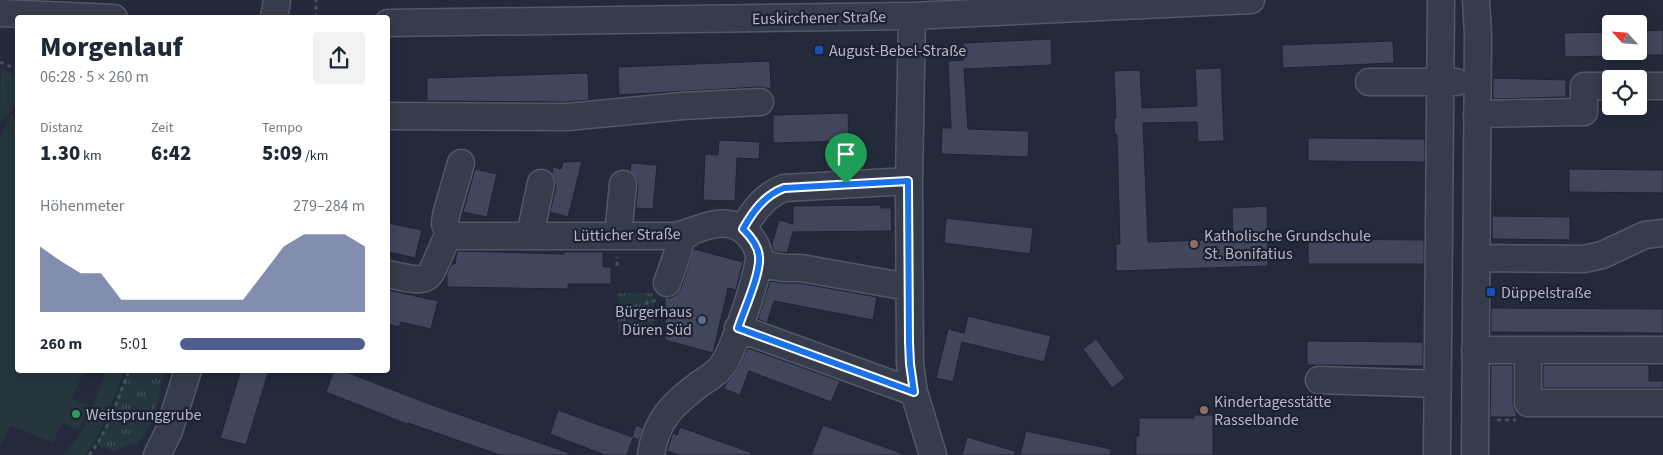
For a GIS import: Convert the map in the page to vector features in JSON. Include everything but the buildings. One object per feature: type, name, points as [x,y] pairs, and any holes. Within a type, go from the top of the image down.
[{"type":"street","points":[[274,15],[277,0]]},
{"type":"street","name":"Euskirchener Straße","points":[[390,23],[630,10],[920,10],[1251,0]]},
{"type":"street","points":[[1438,455],[1441,0]]},
{"type":"street","points":[[920,10],[908,181],[910,364],[914,392],[933,455]]},
{"type":"street","points":[[1475,455],[1477,11]]},
{"type":"street","points":[[0,13],[46,15]]},
{"type":"street","points":[[1369,82],[1477,83]]},
{"type":"street","points":[[1477,114],[1584,112],[1584,86],[1602,86]]},
{"type":"street","points":[[1647,86],[1663,86]]},
{"type":"street","points":[[390,116],[567,117],[682,106],[760,102]]},
{"type":"street","points":[[390,274],[421,281],[428,277],[446,240],[450,236],[445,224],[446,215],[460,163]]},
{"type":"street","points":[[651,455],[655,434],[666,414],[680,399],[716,373],[725,362],[755,279],[759,256],[752,238],[743,229],[765,198],[784,188],[908,181]]},
{"type":"street","points":[[530,235],[541,183]]},
{"type":"street","points":[[618,236],[623,184]]},
{"type":"street","name":"Lütticher Straße","points":[[450,236],[674,236],[688,234],[709,225],[731,224],[743,229]]},
{"type":"street","points":[[1476,258],[1584,259],[1602,255],[1645,236],[1663,233]]},
{"type":"street","points":[[667,283],[679,249],[681,235],[688,234]]},
{"type":"street","points":[[758,262],[783,268],[801,268],[908,287]]},
{"type":"street","points":[[738,328],[914,392]]},
{"type":"street","points":[[1475,350],[1663,350]]},
{"type":"street","points":[[1528,350],[1528,403],[1663,403]]},
{"type":"street","points":[[157,455],[169,432],[187,373]]},
{"type":"street","points":[[1319,380],[1438,384]]},
{"type":"path","points":[[316,0],[316,15]]},
{"type":"path","points":[[0,62],[15,69]]},
{"type":"path","points":[[640,327],[640,314],[648,301],[662,301],[662,287],[667,283]]},
{"type":"path","points":[[89,455],[97,445],[105,429],[128,373]]},
{"type":"path","points":[[1474,420],[1528,420],[1528,403]]},
{"type":"green space","points":[[1,68],[15,74],[15,108],[0,122]]},
{"type":"green space","points":[[10,114],[15,116],[15,373],[83,373],[72,399],[89,406],[79,430],[62,423],[53,443],[10,425],[0,447],[0,138]]},
{"type":"green space","points":[[618,293],[653,293],[654,331],[618,331]]},
{"type":"green space","points":[[105,373],[124,373],[97,438],[85,455],[62,455],[84,427]]},
{"type":"green space","points":[[128,373],[164,373],[152,422],[136,446],[131,443],[113,452],[97,445]]},
{"type":"place","name":"August-Bebel-Straße","points":[[819,50]]},
{"type":"place","name":"Katholische Grundschule St. Bonifatius","points":[[1194,244]]},
{"type":"place","name":"Düppelstraße","points":[[1491,292]]},
{"type":"place","name":"Bürgerhaus Düren Süd","points":[[702,320]]},
{"type":"place","name":"Kindertagesstätte Rasselbande","points":[[1204,410]]},
{"type":"place","name":"Weitsprunggrube","points":[[76,414]]},
{"type":"route","points":[[908,181],[909,342],[914,392],[738,328],[755,279],[759,256],[752,238],[743,229],[749,219],[765,198],[784,188],[846,184],[908,181]]}]
